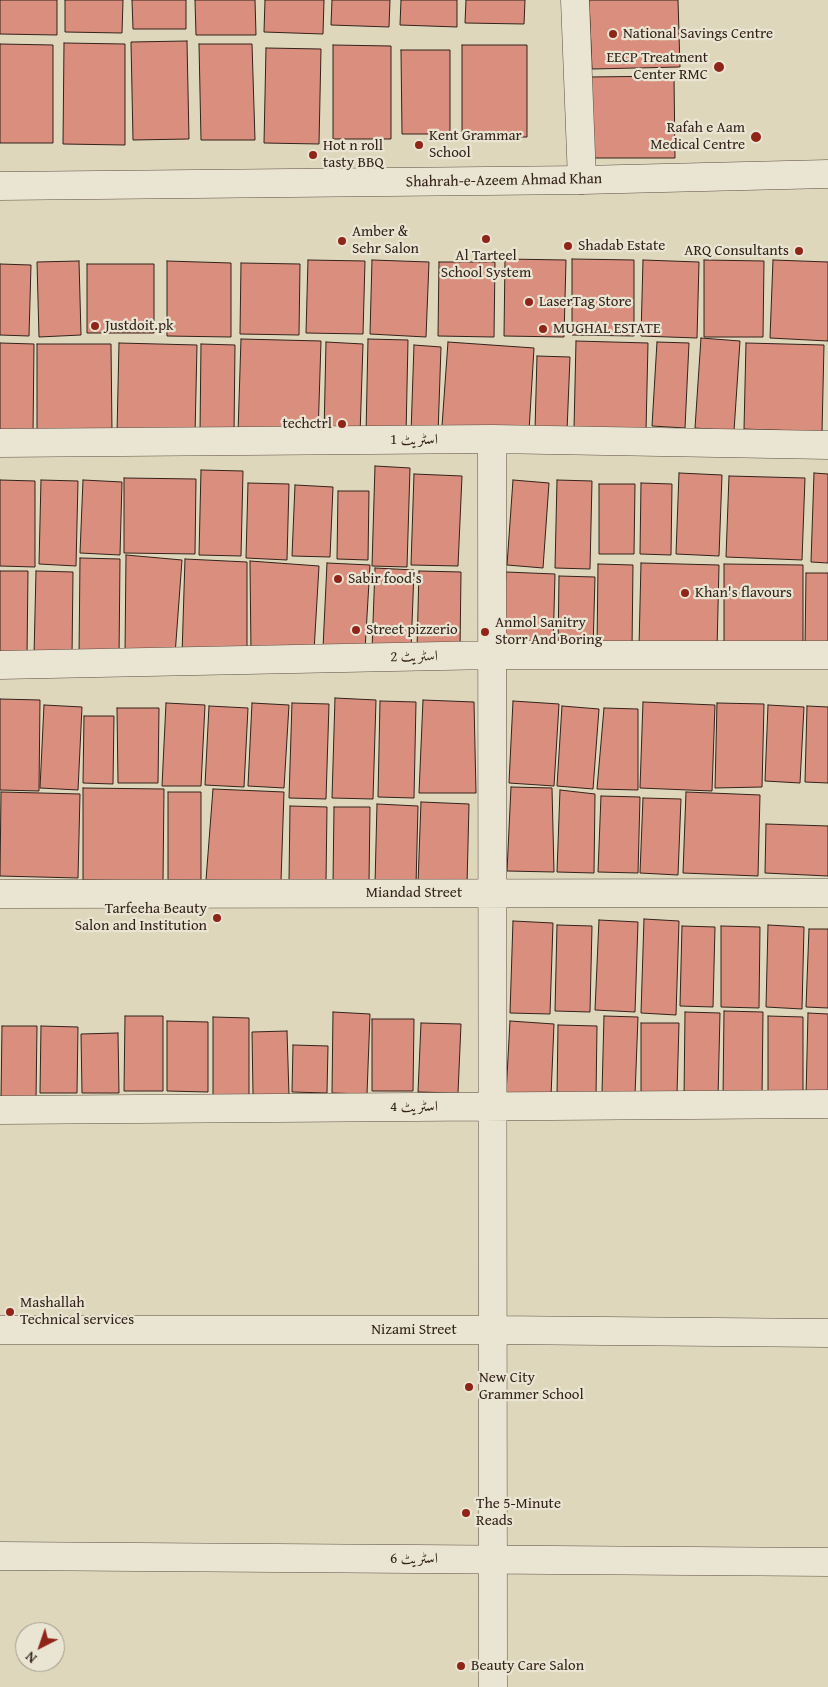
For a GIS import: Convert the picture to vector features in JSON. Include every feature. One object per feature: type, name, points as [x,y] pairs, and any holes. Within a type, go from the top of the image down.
[{"type":"street","points":[[576,0],[582,180]]},
{"type":"street","name":"Shahrah-e-Azeem Ahmad Khan","points":[[0,186],[582,180],[828,174]]},
{"type":"street","points":[[492,439],[493,1687]]},
{"type":"street","name":"اسٹریٹ 1","points":[[0,443],[492,439],[828,445]]},
{"type":"street","name":"اسٹریٹ 2","points":[[0,665],[492,656],[828,655]]},
{"type":"street","name":"Miandad Street","points":[[0,894],[828,893]]},
{"type":"street","name":"اسٹریٹ 4","points":[[0,1110],[828,1104]]},
{"type":"street","name":"Nizami Street","points":[[0,1330],[493,1330],[828,1333]]},
{"type":"street","name":"اسٹریٹ 6","points":[[0,1556],[828,1562]]},
{"type":"building","points":[[0,0],[57,0],[57,35],[0,34]]},
{"type":"building","points":[[65,0],[123,0],[122,33],[65,32]]},
{"type":"building","points":[[132,0],[186,0],[186,29],[133,29]]},
{"type":"building","points":[[195,0],[255,0],[256,35],[196,35]]},
{"type":"building","points":[[265,0],[324,0],[323,34],[264,32]]},
{"type":"building","points":[[332,0],[390,0],[389,27],[331,25]]},
{"type":"building","points":[[401,0],[457,0],[457,27],[400,25]]},
{"type":"building","points":[[466,0],[525,0],[524,24],[465,23]]},
{"type":"building","points":[[589,0],[678,0],[680,67],[592,69]]},
{"type":"building","points":[[187,41],[189,139],[133,140],[131,42]]},
{"type":"building","points":[[64,43],[125,44],[125,145],[63,144]]},
{"type":"building","points":[[0,44],[53,45],[53,143],[0,143]]},
{"type":"building","points":[[199,44],[252,44],[255,140],[201,140]]},
{"type":"building","points":[[333,45],[391,46],[391,139],[333,139]]},
{"type":"building","points":[[462,45],[527,45],[527,137],[462,137]]},
{"type":"building","points":[[266,48],[321,49],[319,144],[264,143]]},
{"type":"building","points":[[401,50],[450,50],[450,134],[402,134]]},
{"type":"building","points":[[674,76],[675,158],[590,158],[589,77]]},
{"type":"building","points":[[505,259],[566,260],[564,337],[504,336]]},
{"type":"building","points":[[572,259],[634,260],[634,336],[572,335]]},
{"type":"building","points":[[308,260],[365,261],[363,334],[306,333]]},
{"type":"building","points":[[372,260],[429,262],[426,337],[370,334]]},
{"type":"building","points":[[643,260],[699,262],[697,338],[641,336]]},
{"type":"building","points":[[704,260],[764,261],[763,337],[704,337]]},
{"type":"building","points":[[773,260],[828,262],[828,341],[770,338]]},
{"type":"building","points":[[79,261],[81,335],[39,337],[37,262]]},
{"type":"building","points":[[167,261],[231,263],[231,337],[167,336]]},
{"type":"building","points":[[439,262],[495,262],[494,337],[438,336]]},
{"type":"building","points":[[241,263],[300,264],[299,335],[240,334]]},
{"type":"building","points":[[0,264],[31,265],[29,336],[0,335]]},
{"type":"building","points":[[87,264],[154,264],[154,333],[87,333]]},
{"type":"building","points":[[701,338],[740,341],[734,431],[695,428]]},
{"type":"building","points":[[241,339],[321,341],[318,435],[238,433]]},
{"type":"building","points":[[368,339],[408,340],[406,435],[366,434]]},
{"type":"building","points":[[576,341],[648,343],[646,431],[574,429]]},
{"type":"building","points":[[326,342],[363,344],[360,435],[324,434]]},
{"type":"building","points":[[448,342],[534,348],[529,431],[442,426]]},
{"type":"building","points":[[657,342],[689,343],[685,428],[652,426]]},
{"type":"building","points":[[0,343],[34,344],[33,435],[0,434]]},
{"type":"building","points":[[119,343],[197,345],[195,435],[117,433]]},
{"type":"building","points":[[746,343],[824,345],[822,432],[744,429]]},
{"type":"building","points":[[37,344],[111,344],[112,433],[37,433]]},
{"type":"building","points":[[201,344],[235,345],[234,434],[200,433]]},
{"type":"building","points":[[414,345],[441,347],[438,434],[411,433]]},
{"type":"building","points":[[537,356],[570,357],[567,431],[535,430]]},
{"type":"building","points":[[375,466],[410,468],[407,567],[372,566]]},
{"type":"building","points":[[201,470],[243,471],[241,556],[199,555]]},
{"type":"building","points":[[679,473],[722,475],[719,556],[676,554]]},
{"type":"building","points":[[814,473],[828,474],[828,563],[811,562]]},
{"type":"building","points":[[414,474],[462,476],[458,566],[411,565]]},
{"type":"building","points":[[729,476],[805,478],[802,560],[726,557]]},
{"type":"building","points":[[124,478],[196,479],[195,554],[124,553]]},
{"type":"building","points":[[0,480],[35,481],[35,567],[0,566]]},
{"type":"building","points":[[41,480],[78,481],[76,566],[39,564]]},
{"type":"building","points":[[83,480],[122,482],[120,555],[80,553]]},
{"type":"building","points":[[513,480],[549,483],[543,568],[507,565]]},
{"type":"building","points":[[557,480],[592,481],[590,569],[555,568]]},
{"type":"building","points":[[248,483],[289,484],[287,560],[246,558]]},
{"type":"building","points":[[641,483],[672,484],[671,555],[640,554]]},
{"type":"building","points":[[599,484],[635,484],[634,554],[599,554]]},
{"type":"building","points":[[295,485],[333,487],[330,557],[292,556]]},
{"type":"building","points":[[338,491],[369,491],[368,560],[337,559]]},
{"type":"building","points":[[126,555],[182,560],[175,655],[125,654]]},
{"type":"building","points":[[80,558],[120,559],[119,657],[79,657]]},
{"type":"building","points":[[185,559],[247,562],[247,654],[182,655]]},
{"type":"building","points":[[250,561],[319,566],[314,651],[251,653]]},
{"type":"building","points":[[327,563],[370,565],[365,650],[323,648]]},
{"type":"building","points":[[641,563],[719,565],[717,650],[639,647]]},
{"type":"building","points":[[598,564],[633,565],[632,649],[597,649]]},
{"type":"building","points":[[724,564],[803,565],[803,651],[724,650]]},
{"type":"building","points":[[375,568],[414,570],[411,651],[372,650]]},
{"type":"building","points":[[0,571],[28,571],[27,657],[0,657]]},
{"type":"building","points":[[36,571],[73,572],[72,657],[34,656]]},
{"type":"building","points":[[419,571],[461,572],[460,650],[417,649]]},
{"type":"building","points":[[506,572],[555,574],[553,649],[503,647]]},
{"type":"building","points":[[806,573],[828,573],[828,649],[805,649]]},
{"type":"building","points":[[559,576],[595,577],[593,650],[558,650]]},
{"type":"building","points":[[335,698],[376,700],[373,799],[332,798]]},
{"type":"building","points":[[0,699],[40,700],[39,791],[0,790]]},
{"type":"building","points":[[423,700],[474,702],[476,793],[419,793]]},
{"type":"building","points":[[380,701],[416,702],[414,798],[378,797]]},
{"type":"building","points":[[513,701],[559,704],[554,786],[509,783]]},
{"type":"building","points":[[643,702],[715,705],[712,791],[640,788]]},
{"type":"building","points":[[166,703],[205,705],[201,786],[162,786]]},
{"type":"building","points":[[252,703],[289,705],[284,788],[248,786]]},
{"type":"building","points":[[292,703],[329,704],[326,799],[289,798]]},
{"type":"building","points":[[717,703],[764,704],[762,787],[715,788]]},
{"type":"building","points":[[44,705],[82,707],[78,790],[40,788]]},
{"type":"building","points":[[768,705],[804,707],[800,783],[765,781]]},
{"type":"building","points":[[209,706],[248,708],[244,787],[205,785]]},
{"type":"building","points":[[562,706],[599,709],[593,789],[557,786]]},
{"type":"building","points":[[807,706],[828,707],[828,783],[805,782]]},
{"type":"building","points":[[117,708],[159,708],[158,783],[118,783]]},
{"type":"building","points":[[604,708],[638,709],[638,790],[597,789]]},
{"type":"building","points":[[84,716],[114,716],[113,784],[83,783]]},
{"type":"building","points":[[511,787],[552,788],[554,872],[507,871]]},
{"type":"building","points":[[83,788],[164,789],[163,881],[83,880]]},
{"type":"building","points":[[213,789],[284,792],[281,881],[206,880]]},
{"type":"building","points":[[560,790],[595,794],[594,873],[557,872]]},
{"type":"building","points":[[1,792],[80,794],[78,878],[0,876]]},
{"type":"building","points":[[168,792],[201,792],[201,880],[168,880]]},
{"type":"building","points":[[686,792],[760,795],[758,876],[683,873]]},
{"type":"building","points":[[601,796],[640,797],[638,873],[598,872]]},
{"type":"building","points":[[643,798],[681,799],[678,875],[640,873]]},
{"type":"building","points":[[421,802],[469,804],[467,885],[418,883]]},
{"type":"building","points":[[377,804],[418,806],[416,885],[375,884]]},
{"type":"building","points":[[290,806],[327,807],[326,882],[289,881]]},
{"type":"building","points":[[334,807],[370,807],[369,883],[333,883]]},
{"type":"building","points":[[766,824],[828,826],[828,876],[765,873]]},
{"type":"building","points":[[644,919],[679,921],[676,1015],[641,1013]]},
{"type":"building","points":[[599,920],[638,922],[635,1012],[595,1010]]},
{"type":"building","points":[[513,921],[553,923],[550,1014],[510,1013]]},
{"type":"building","points":[[557,925],[592,926],[590,1012],[555,1011]]},
{"type":"building","points":[[768,925],[804,927],[802,1009],[766,1007]]},
{"type":"building","points":[[682,926],[715,927],[713,1007],[680,1006]]},
{"type":"building","points":[[721,926],[760,927],[759,1008],[721,1007]]},
{"type":"building","points":[[809,929],[828,929],[828,1008],[806,1007]]},
{"type":"building","points":[[724,1011],[763,1012],[762,1098],[723,1097]]},
{"type":"building","points":[[333,1012],[370,1014],[367,1094],[332,1093]]},
{"type":"building","points":[[685,1012],[720,1013],[718,1098],[684,1098]]},
{"type":"building","points":[[808,1013],[828,1014],[828,1097],[806,1096]]},
{"type":"building","points":[[125,1016],[163,1016],[163,1091],[124,1091]]},
{"type":"building","points":[[604,1016],[638,1017],[635,1095],[602,1093]]},
{"type":"building","points":[[768,1016],[803,1017],[803,1098],[768,1098]]},
{"type":"building","points":[[213,1017],[249,1018],[249,1095],[213,1095]]},
{"type":"building","points":[[372,1019],[414,1019],[413,1091],[372,1091]]},
{"type":"building","points":[[167,1021],[208,1022],[208,1092],[167,1091]]},
{"type":"building","points":[[510,1021],[554,1024],[551,1096],[506,1094]]},
{"type":"building","points":[[421,1023],[461,1024],[458,1093],[418,1092]]},
{"type":"building","points":[[641,1023],[679,1023],[677,1094],[641,1095]]},
{"type":"building","points":[[558,1025],[597,1026],[596,1097],[557,1096]]},
{"type":"building","points":[[2,1026],[37,1026],[36,1100],[1,1099]]},
{"type":"building","points":[[41,1026],[78,1027],[77,1093],[40,1093]]},
{"type":"building","points":[[287,1031],[289,1095],[253,1095],[252,1032]]},
{"type":"building","points":[[118,1033],[119,1093],[82,1093],[81,1034]]},
{"type":"building","points":[[293,1045],[328,1046],[327,1093],[292,1092]]},
{"type":"place","name":"National Savings Centre","points":[[613,34]]},
{"type":"place","name":"EECP Treatment Center RMC","points":[[719,67]]},
{"type":"place","name":"Rafah e Aam Medical Centre","points":[[756,137]]},
{"type":"place","name":"Kent Grammar School","points":[[419,145]]},
{"type":"place","name":"Hot n roll tasty BBQ","points":[[313,155]]},
{"type":"place","name":"Al Tarteel School System","points":[[486,239]]},
{"type":"place","name":"Amber & Sehr Salon","points":[[342,241]]},
{"type":"place","name":"Shadab Estate","points":[[568,246]]},
{"type":"place","name":"ARQ Consultants","points":[[799,251]]},
{"type":"place","name":"LaserTag Store","points":[[529,302]]},
{"type":"place","name":"Justdoit.pk","points":[[95,326]]},
{"type":"place","name":"MUGHAL ESTATE","points":[[543,329]]},
{"type":"place","name":"techctrl","points":[[342,424]]},
{"type":"place","name":"Sabir food's","points":[[338,579]]},
{"type":"place","name":"Khan's flavours","points":[[685,593]]},
{"type":"place","name":"Street pizzerio","points":[[356,630]]},
{"type":"place","name":"Anmol Sanitry Storr And Boring","points":[[485,632]]},
{"type":"place","name":"Tarfeeha Beauty Salon and Institution","points":[[217,918]]},
{"type":"place","name":"Mashallah Technical services","points":[[10,1312]]},
{"type":"place","name":"New City Grammer School","points":[[469,1387]]},
{"type":"place","name":"The 5-Minute Reads","points":[[466,1513]]},
{"type":"place","name":"Beauty Care Salon","points":[[461,1666]]}]
